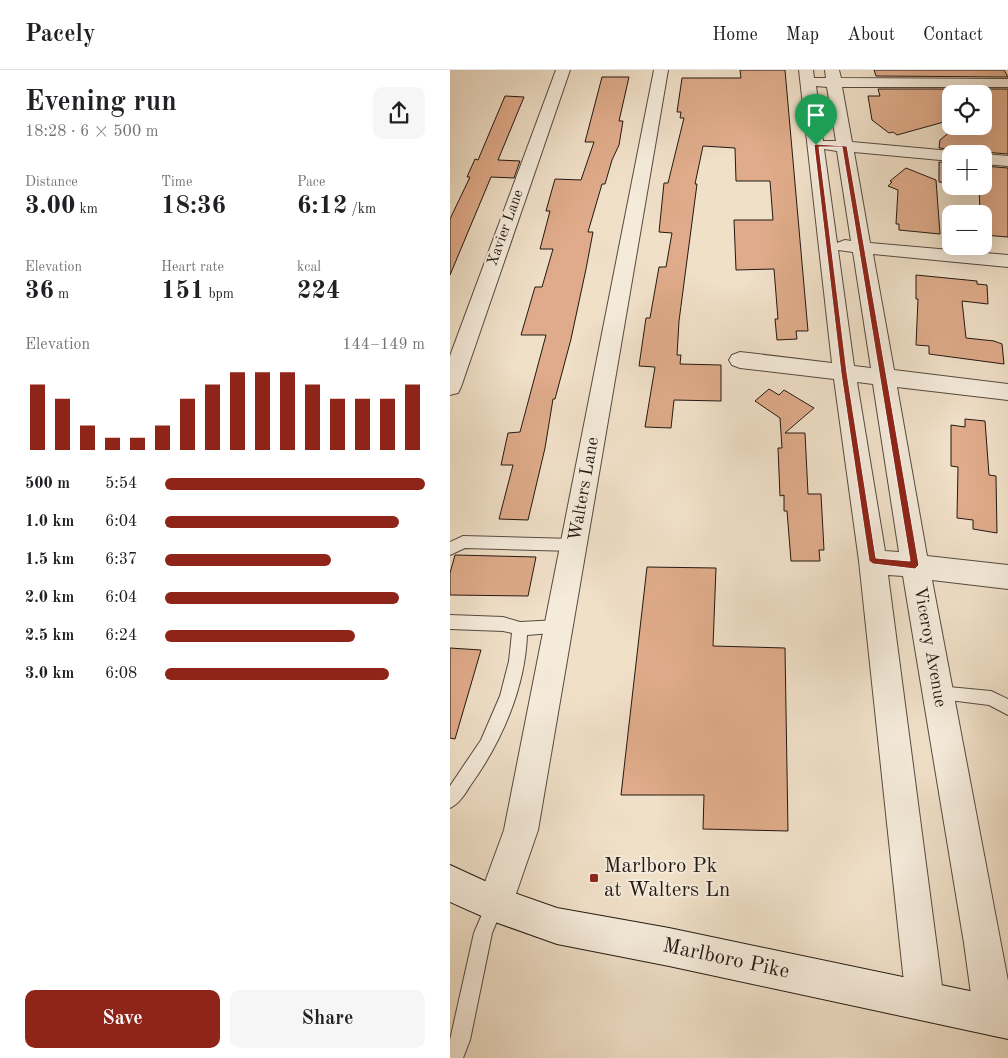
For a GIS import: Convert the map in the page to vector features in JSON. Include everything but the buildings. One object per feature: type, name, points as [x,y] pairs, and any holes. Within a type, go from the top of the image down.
[{"type":"street","name":"Xavier Lane","points":[[450,387],[563,70]]},
{"type":"street","name":"Walters Lane","points":[[495,904],[521,830],[610,339],[662,70]]},
{"type":"street","points":[[925,1001],[873,561],[844,373],[830,246],[816,145],[820,76],[1008,82]]},
{"type":"street","name":"Viceroy Avenue","points":[[820,76],[844,146],[863,248],[915,565],[983,943],[1001,1018]]},
{"type":"street","points":[[816,145],[942,155]]},
{"type":"street","points":[[992,160],[1008,161]]},
{"type":"street","points":[[830,246],[1008,261]]},
{"type":"street","points":[[740,360],[1008,392]]},
{"type":"street","points":[[873,561],[1008,578]]},
{"type":"street","name":"Marlboro Pike","points":[[450,884],[495,904],[557,926],[1001,1018]]},
{"type":"lane","points":[[450,549],[463,542],[574,545]]},
{"type":"lane","points":[[450,622],[503,624],[520,629],[559,627]]},
{"type":"lane","points":[[450,800],[480,758],[506,703],[520,645],[520,629]]},
{"type":"lane","points":[[938,693],[991,698],[1008,707]]},
{"type":"lane","points":[[453,1058],[460,1040],[482,933],[495,904]]},
{"type":"place","name":"Marlboro Pk at Walters Ln","points":[[594,878]]},
{"type":"route","points":[[816,145],[844,146],[863,248],[915,565],[873,561],[844,373],[830,246],[816,145]]}]
